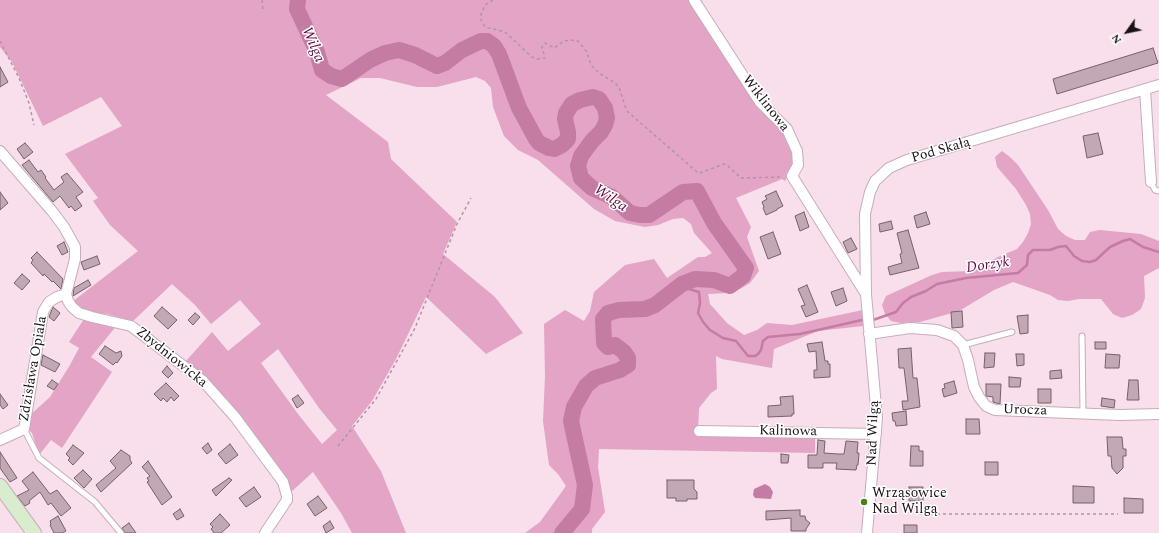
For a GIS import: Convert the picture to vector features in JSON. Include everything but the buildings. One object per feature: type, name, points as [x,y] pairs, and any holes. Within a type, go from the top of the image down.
[{"type":"street","name":"Wiklinowa","points":[[694,0],[760,102],[787,130],[797,151],[798,165],[792,176]]},
{"type":"street","name":"Pod Skałą","points":[[869,334],[866,294],[866,214],[870,192],[875,182],[889,168],[907,160],[1159,85]]},
{"type":"street","points":[[1145,89],[1151,182]]},
{"type":"street","points":[[0,150],[52,211],[64,227],[75,247],[75,259],[66,294]]},
{"type":"street","points":[[792,176],[866,294]]},
{"type":"street","name":"Zdzisława Opiala","points":[[0,440],[24,429],[43,312],[49,302],[66,294]]},
{"type":"street","name":"Zbydniowicka","points":[[66,294],[72,307],[79,313],[131,326],[203,381],[235,417],[283,482],[287,496],[287,500],[264,533]]},
{"type":"street","points":[[869,334],[910,328],[937,330],[954,336],[963,344]]},
{"type":"street","name":"Nad Wilgą","points":[[867,533],[876,434],[876,404],[869,334]]},
{"type":"street","name":"Urocza","points":[[963,344],[978,397],[986,406],[995,410],[1120,415],[1159,414]]},
{"type":"street","name":"Kalinowa","points":[[700,431],[876,434]]},
{"type":"street","points":[[0,486],[34,533]]},
{"type":"lane","points":[[1151,182],[1155,190],[1159,191]]},
{"type":"lane","points":[[963,344],[1012,332]]},
{"type":"lane","points":[[1082,336],[1083,413]]},
{"type":"lane","points":[[24,429],[39,458],[96,502],[121,533]]},
{"type":"path","points":[[262,0],[263,10]]},
{"type":"path","points":[[493,0],[485,5],[481,14],[481,20],[485,27],[505,32],[532,57],[538,58],[545,58],[542,47],[545,43],[554,48],[564,41],[578,41],[587,52],[591,65],[599,73],[619,87],[628,112],[697,172],[700,173],[724,164],[741,178],[792,176]]},
{"type":"path","points":[[0,41],[19,78],[29,103],[34,125]]},
{"type":"path","points":[[338,446],[376,399],[415,328],[457,224],[471,198]]},
{"type":"path","points":[[919,514],[1118,514]]},
{"type":"shaded area","points":[[0,0],[689,0],[785,133],[795,155],[794,166],[785,181],[782,179],[736,198],[751,227],[747,237],[759,271],[750,283],[740,289],[728,293],[708,294],[710,304],[727,323],[744,335],[757,330],[767,323],[792,325],[863,310],[863,326],[818,331],[774,349],[772,368],[722,359],[716,356],[717,389],[711,393],[699,408],[698,432],[815,434],[815,453],[599,449],[598,467],[605,512],[592,529],[592,533],[525,533],[540,522],[566,486],[558,474],[549,465],[543,421],[545,376],[544,324],[565,310],[584,321],[590,311],[594,292],[625,265],[654,259],[667,278],[698,257],[705,257],[712,253],[694,233],[691,224],[683,218],[673,219],[658,225],[645,227],[615,221],[594,209],[538,160],[518,150],[504,136],[493,107],[491,88],[485,81],[476,77],[437,87],[417,87],[380,78],[361,78],[326,95],[388,142],[391,159],[457,222],[443,254],[495,297],[523,333],[486,354],[426,297],[396,359],[372,401],[352,426],[381,471],[406,533],[352,533],[341,513],[313,472],[291,492],[228,400],[185,362],[212,332],[228,351],[261,324],[240,300],[211,324],[195,305],[172,284],[133,321],[107,314],[85,312],[72,302],[138,251],[110,225],[93,201],[98,198],[65,154],[122,126],[101,97],[43,126],[12,62],[0,47]],"holes":[[[278,349],[319,408],[337,430],[322,444],[261,363]]]},
{"type":"shaded area","points":[[1002,151],[1018,165],[1048,210],[1058,229],[1066,236],[1075,240],[1085,240],[1090,232],[1100,230],[1141,234],[1159,241],[1159,268],[1144,276],[1145,298],[1141,309],[1132,315],[1122,318],[1113,314],[1101,299],[1079,299],[1068,301],[1058,300],[1050,295],[1013,282],[994,290],[959,311],[920,322],[900,323],[891,321],[885,314],[882,305],[886,296],[942,272],[972,271],[1017,249],[1023,242],[1031,224],[1030,214],[1016,189],[997,167],[995,157]]},
{"type":"shaded area","points":[[84,319],[118,324],[91,357],[112,372],[62,448],[51,440],[39,455],[32,433],[26,427],[29,416],[50,397],[70,365],[79,348],[69,342]]},
{"type":"shaded area","points":[[765,484],[770,487],[773,492],[771,499],[755,498],[753,495],[754,489]]},
{"type":"waterway","name":"Wilga","points":[[298,0],[297,9],[317,52],[322,70],[331,76],[342,79],[370,60],[385,53],[399,50],[415,55],[437,66],[445,63],[462,50],[481,41],[487,41],[494,46],[499,54],[519,108],[536,139],[539,143],[549,148],[554,149],[562,145],[568,139],[565,119],[566,113],[572,104],[580,100],[593,97],[599,99],[605,108],[607,118],[601,132],[581,156],[578,166],[581,178],[592,188],[612,197],[630,213],[640,215],[649,215],[683,192],[697,191],[714,223],[746,268],[743,276],[730,286],[714,280],[695,279],[682,284],[655,305],[645,309],[619,310],[608,313],[603,319],[604,343],[608,347],[615,345],[624,352],[628,358],[628,365],[620,370],[595,378],[586,386],[574,407],[571,421],[585,485],[582,509],[562,533]]},
{"type":"waterway","name":"Dorzyk","points":[[873,320],[896,312],[903,303],[911,297],[926,291],[937,284],[966,278],[1018,273],[1027,265],[1028,255],[1033,250],[1050,250],[1066,246],[1074,256],[1082,261],[1090,262],[1096,260],[1110,247],[1130,239],[1143,247],[1159,252]]},
{"type":"waterway","name":"Dorzyk","points":[[682,284],[689,289],[699,292],[700,303],[698,313],[710,330],[723,338],[736,341],[748,356],[755,356],[758,354],[761,350],[763,341],[768,337],[800,334],[862,320]]},
{"type":"place","name":"Wrząsowice Nad Wilgą","points":[[864,502]]}]
